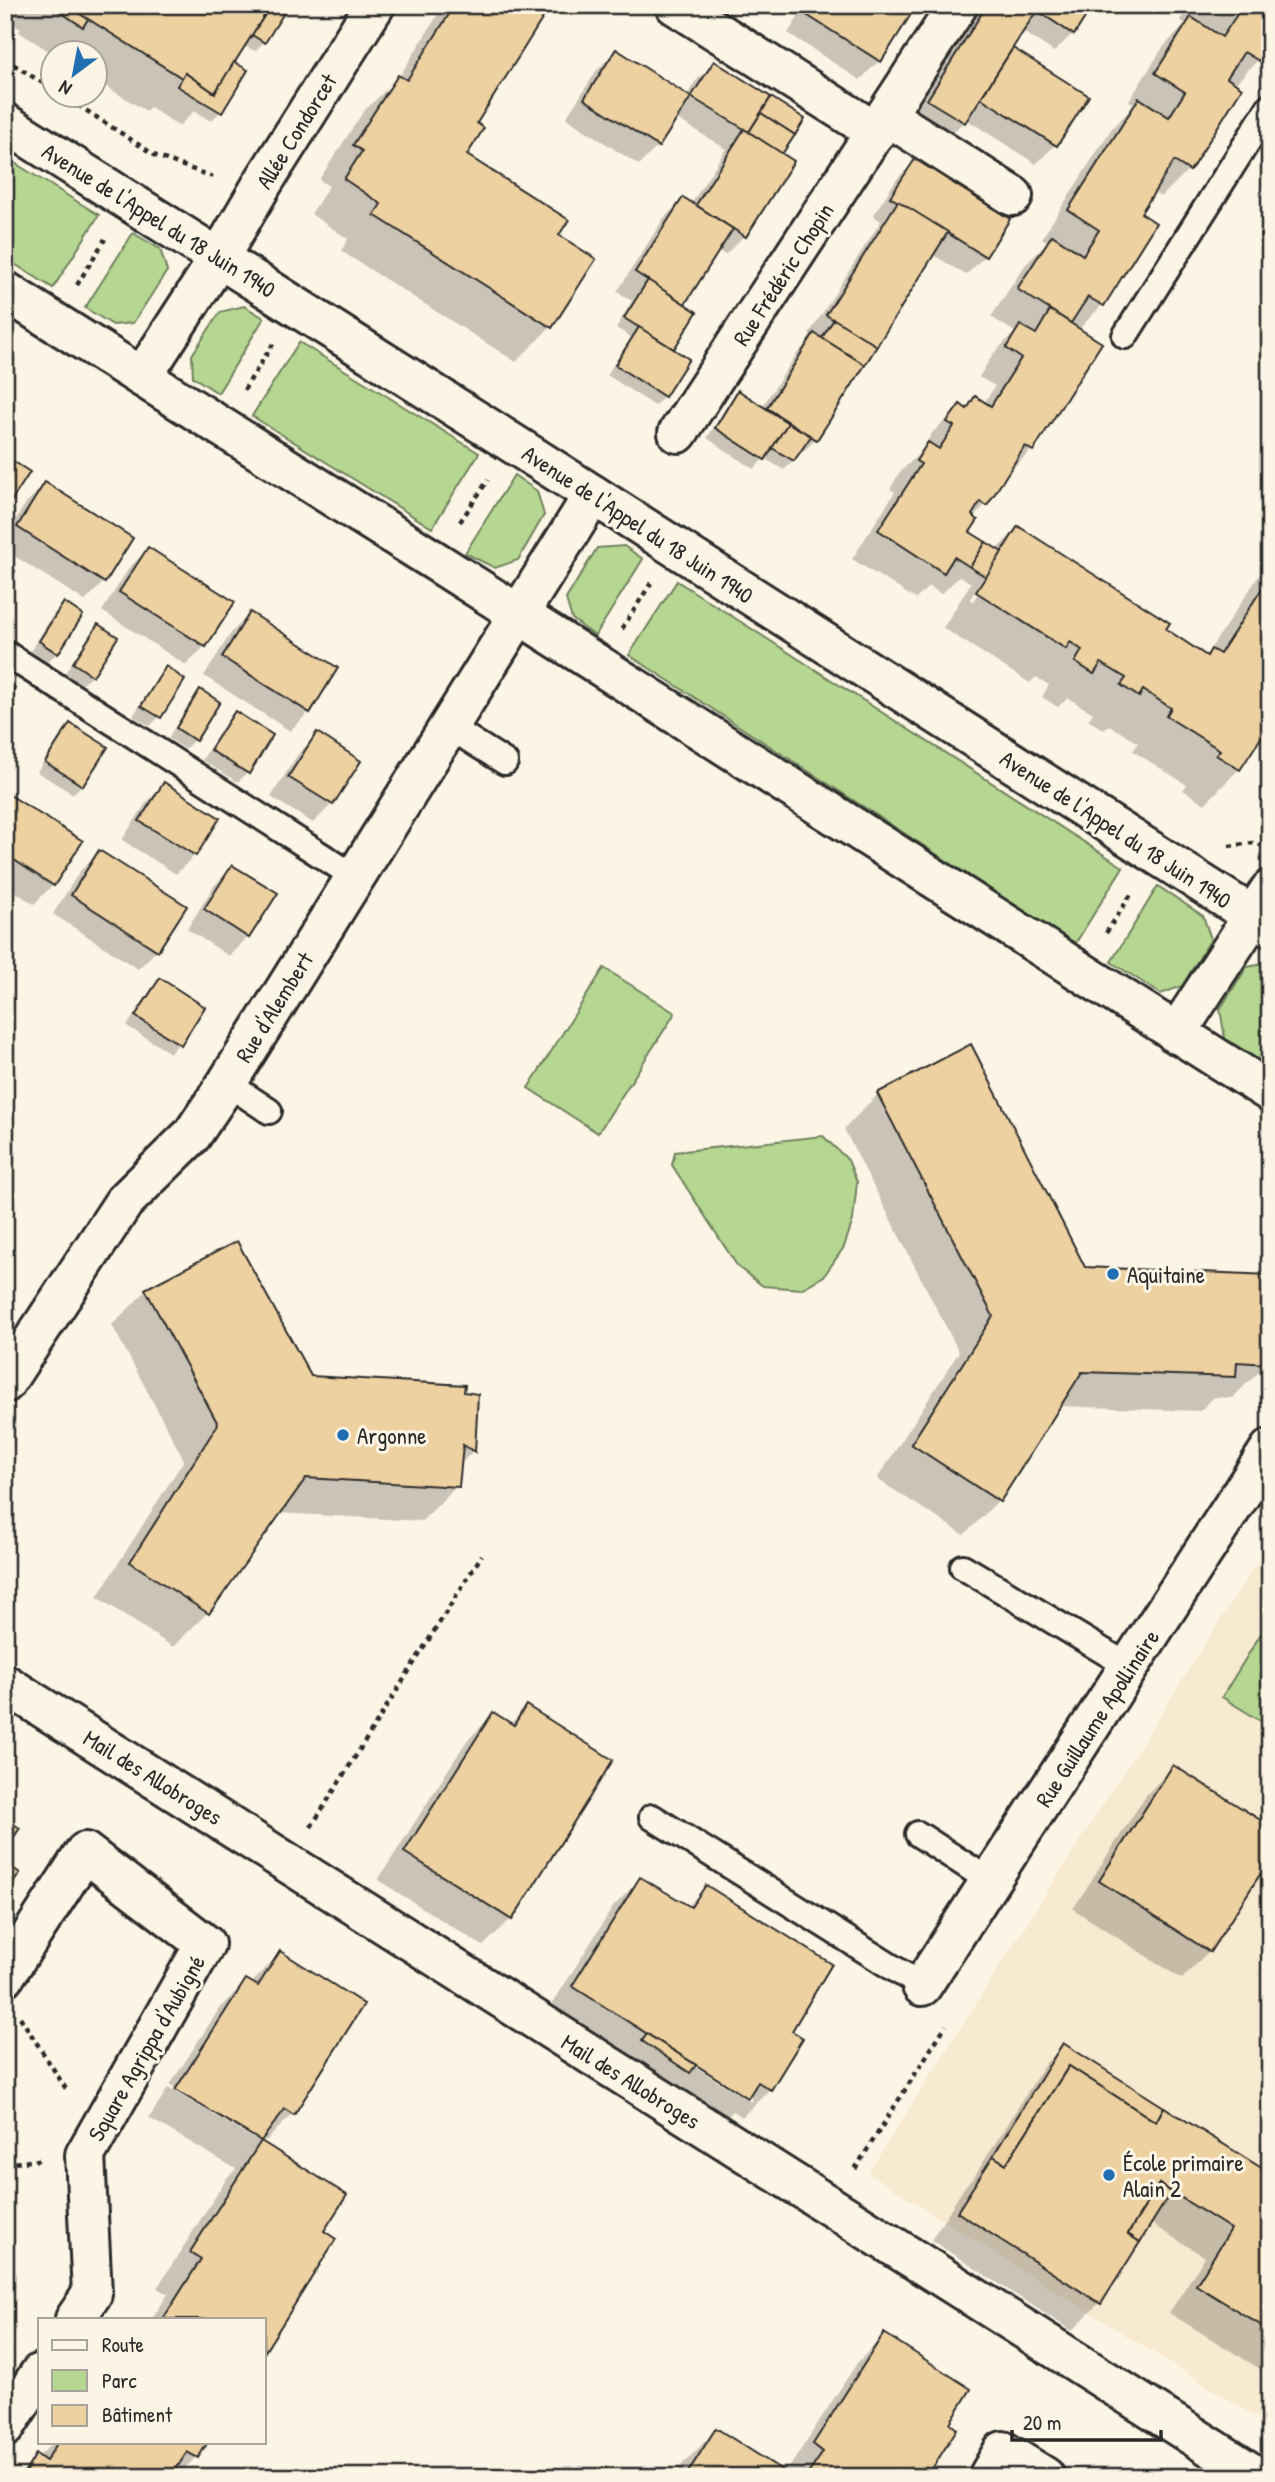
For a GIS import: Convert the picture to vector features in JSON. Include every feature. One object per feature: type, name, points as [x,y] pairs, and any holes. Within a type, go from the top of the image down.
[{"type":"street","name":"Allée Condorcet","points":[[142,377],[375,5]]},
{"type":"street","points":[[675,5],[881,124],[1013,196]]},
{"type":"street","name":"Rue Frédéric Chopin","points":[[678,433],[958,5]]},
{"type":"street","name":"Avenue de l'Appel du 18 Juin 1940","points":[[5,123],[593,495],[1264,911]]},
{"type":"street","points":[[5,291],[1270,1092]]},
{"type":"street","name":"Rue d'Alembert","points":[[5,1382],[124,1202],[192,1135],[227,1083],[593,495]]},
{"type":"street","points":[[1176,1034],[1264,911]]},
{"type":"street","name":"Rue Guillaume Apollinaire","points":[[922,1986],[1270,1448]]},
{"type":"street","name":"Mail des Allobroges","points":[[5,1684],[1258,2477]]},
{"type":"street","name":"Square Agrippa d'Aubigné","points":[[5,1976],[85,1852],[205,1944],[85,2155],[92,2294],[76,2318]]},
{"type":"street","points":[[5,2427],[37,2374]]},
{"type":"street","points":[[988,2477],[1003,2451],[1045,2477]]},
{"type":"lane","points":[[1125,336],[1270,106]]},
{"type":"lane","points":[[5,653],[355,877]]},
{"type":"lane","points":[[448,726],[505,762]]},
{"type":"lane","points":[[227,1083],[269,1111]]},
{"type":"lane","points":[[963,1567],[1130,1667]]},
{"type":"lane","points":[[652,1817],[922,1986]]},
{"type":"lane","points":[[918,1834],[990,1881]]},
{"type":"path","points":[[5,59],[38,80]]},
{"type":"path","points":[[82,108],[156,156],[225,181]]},
{"type":"path","points":[[76,286],[112,227]]},
{"type":"path","points":[[243,391],[279,334]]},
{"type":"path","points":[[458,526],[491,475]]},
{"type":"path","points":[[620,631],[657,573]]},
{"type":"path","points":[[1103,937],[1132,892]]},
{"type":"path","points":[[288,1863],[482,1555]]},
{"type":"path","points":[[19,2016],[96,2137]]},
{"type":"path","points":[[830,2207],[946,2025]]},
{"type":"shaded area","points":[[1270,1542],[1270,2426],[868,2173]]},
{"type":"green space","points":[[5,157],[99,215],[53,288],[5,258]]},
{"type":"green space","points":[[133,233],[160,249],[167,271],[133,323],[113,325],[85,308]]},
{"type":"green space","points":[[244,306],[264,318],[218,393],[193,377],[192,355],[220,312]]},
{"type":"green space","points":[[299,342],[479,453],[432,528],[252,416]]},
{"type":"green space","points":[[514,475],[537,491],[544,515],[518,560],[495,568],[465,553]]},
{"type":"green space","points":[[624,546],[643,559],[595,636],[572,619],[566,599],[597,548]]},
{"type":"green space","points":[[677,581],[1123,867],[1075,944],[629,655]]},
{"type":"green space","points":[[1158,886],[1203,916],[1211,939],[1182,986],[1161,994],[1111,962]]},
{"type":"green space","points":[[1270,963],[1270,1067],[1225,1039],[1220,1009],[1247,967]]},
{"type":"green space","points":[[604,968],[675,1013],[598,1133],[528,1088]]},
{"type":"green space","points":[[823,1136],[848,1160],[857,1182],[853,1220],[844,1247],[824,1276],[801,1289],[763,1286],[738,1267],[672,1165],[675,1152]]},
{"type":"green space","points":[[1270,1619],[1270,1727],[1222,1697]]},
{"type":"building","points":[[50,5],[66,5],[88,19],[83,27]]},
{"type":"building","points":[[66,5],[270,7],[215,93],[185,73],[182,78]]},
{"type":"building","points":[[267,5],[289,5],[265,43],[252,35],[270,7]]},
{"type":"building","points":[[455,5],[551,5],[477,123],[484,128],[467,155],[569,220],[559,235],[596,259],[552,328],[374,215],[381,204],[344,179],[362,151],[353,145],[398,75],[407,80]]},
{"type":"building","points":[[811,5],[904,5],[913,11],[881,62],[805,14]]},
{"type":"building","points":[[987,5],[1029,5],[1037,10],[965,123],[927,100]]},
{"type":"building","points":[[1029,5],[1093,5],[1074,35]]},
{"type":"building","points":[[1226,5],[1270,5],[1270,45],[1259,61],[1244,52],[1227,78],[1242,88],[1190,171],[1174,161],[1141,213],[1156,223],[1104,306],[1088,297],[1071,323],[1017,289],[1052,235],[1083,255],[1099,230],[1068,210],[1139,98],[1169,117],[1185,92],[1155,73],[1191,17],[1222,37],[1238,13]]},
{"type":"building","points":[[1013,48],[1089,96],[1057,146],[981,98]]},
{"type":"building","points":[[616,49],[691,97],[659,147],[584,99]]},
{"type":"building","points":[[714,61],[771,97],[749,132],[691,97]]},
{"type":"building","points":[[234,62],[248,70],[222,113],[177,86],[185,73],[215,93]]},
{"type":"building","points":[[771,97],[805,119],[795,135],[761,113]]},
{"type":"building","points":[[761,113],[795,135],[782,154],[749,132]]},
{"type":"building","points":[[744,129],[794,161],[746,237],[696,205]]},
{"type":"building","points":[[915,159],[1010,219],[986,257],[890,197]]},
{"type":"building","points":[[683,197],[733,229],[685,304],[635,272]]},
{"type":"building","points":[[898,201],[948,232],[877,346],[826,315]]},
{"type":"building","points":[[648,280],[697,312],[674,349],[624,318]]},
{"type":"building","points":[[1050,310],[1102,343],[1033,451],[1025,446],[987,506],[980,502],[972,515],[978,520],[970,532],[986,542],[970,567],[954,557],[944,573],[878,530],[921,464],[916,461],[928,442],[939,449],[954,426],[947,422],[960,404],[967,409],[975,396],[991,406],[1021,358],[1006,348],[1020,325],[1036,334]]},
{"type":"building","points":[[834,319],[877,346],[865,365],[822,338]]},
{"type":"building","points":[[639,327],[689,359],[665,397],[615,365]]},
{"type":"building","points":[[814,333],[865,365],[817,440],[767,408]]},
{"type":"building","points":[[738,390],[788,423],[765,460],[715,428]]},
{"type":"building","points":[[788,423],[811,436],[794,461],[772,448]]},
{"type":"building","points":[[5,456],[30,472],[5,511]]},
{"type":"building","points":[[45,482],[133,538],[105,583],[17,527]]},
{"type":"building","points":[[1018,526],[1170,623],[1166,629],[1207,656],[1211,649],[1220,654],[1270,576],[1270,724],[1240,770],[1216,755],[1220,750],[1166,716],[1171,708],[1143,690],[1139,697],[1121,685],[1126,678],[1101,663],[1094,674],[1075,662],[1082,650],[1070,642],[1066,649],[976,592]]},
{"type":"building","points":[[986,542],[1002,552],[986,577],[970,567]]},
{"type":"building","points":[[148,547],[235,602],[206,647],[119,592]]},
{"type":"building","points":[[5,565],[15,571],[5,587]]},
{"type":"building","points":[[64,602],[83,615],[58,654],[39,641]]},
{"type":"building","points":[[250,612],[338,668],[310,713],[222,657]]},
{"type":"building","points":[[98,624],[118,637],[93,676],[73,663]]},
{"type":"building","points":[[166,666],[185,680],[161,718],[141,706]]},
{"type":"building","points":[[5,682],[15,688],[5,704]]},
{"type":"building","points":[[200,689],[220,702],[196,741],[176,728]]},
{"type":"building","points":[[235,711],[273,735],[249,774],[210,750]]},
{"type":"building","points":[[70,723],[108,747],[83,786],[45,762]]},
{"type":"building","points":[[317,732],[361,761],[333,805],[288,777]]},
{"type":"building","points":[[164,782],[220,818],[196,856],[139,821]]},
{"type":"building","points":[[5,792],[83,841],[54,886],[5,854]]},
{"type":"building","points":[[99,850],[187,906],[158,951],[71,895]]},
{"type":"building","points":[[232,865],[278,893],[249,938],[204,909]]},
{"type":"building","points":[[160,978],[205,1007],[181,1045],[135,1016]]},
{"type":"building","name":"Aquitaine","points":[[971,1044],[1085,1267],[1270,1275],[1268,1364],[1237,1362],[1236,1377],[1082,1372],[1000,1502],[911,1444],[993,1316],[877,1093]]},
{"type":"building","name":"Argonne","points":[[237,1241],[311,1376],[465,1385],[464,1392],[478,1394],[475,1452],[463,1445],[459,1487],[306,1478],[209,1614],[130,1562],[218,1424],[145,1289]]},
{"type":"building","points":[[526,1705],[613,1760],[512,1920],[404,1852],[493,1712],[514,1725]]},
{"type":"building","points":[[1173,1765],[1270,1826],[1270,1859],[1210,1952],[1099,1881]]},
{"type":"building","points":[[5,1819],[20,1828],[5,1850]]},
{"type":"building","points":[[5,1863],[20,1873],[5,1895]]},
{"type":"building","points":[[640,1877],[691,1907],[706,1885],[832,1964],[792,2031],[803,2038],[771,2090],[758,2082],[748,2098],[572,1986]]},
{"type":"building","points":[[280,1951],[364,2004],[294,2115],[285,2109],[261,2141],[175,2090],[246,1979],[258,1986]]},
{"type":"building","points":[[647,2034],[696,2065],[690,2073],[642,2041]]},
{"type":"building","points":[[1063,2043],[1164,2107],[1156,2122],[1069,2066],[1006,2164],[993,2156]]},
{"type":"building","points":[[1069,2066],[1156,2122],[1164,2107],[1268,2172],[1270,2170],[1270,2331],[1196,2285],[1231,2229],[1159,2184],[1128,2234],[1140,2242],[1101,2304],[957,2212],[993,2156],[1006,2164]]},
{"type":"building","points":[[261,2141],[347,2195],[324,2231],[336,2239],[266,2350],[266,2318],[164,2318],[201,2259],[190,2252]]},
{"type":"building","points":[[1159,2184],[1171,2192],[1140,2242],[1128,2234]]},
{"type":"building","points":[[884,2333],[971,2389],[950,2423],[957,2429],[927,2477],[806,2477],[823,2452],[813,2444]]},
{"type":"building","points":[[716,2428],[793,2477],[685,2477]]},
{"type":"building","points":[[57,2444],[207,2444],[198,2458],[187,2452],[171,2477],[22,2477],[36,2454],[46,2461]]},
{"type":"place","name":"Aquitaine","points":[[1113,1274]]},
{"type":"place","name":"Argonne","points":[[343,1435]]},
{"type":"place","name":"École primaire Alain 2","points":[[1109,2175]]}]
